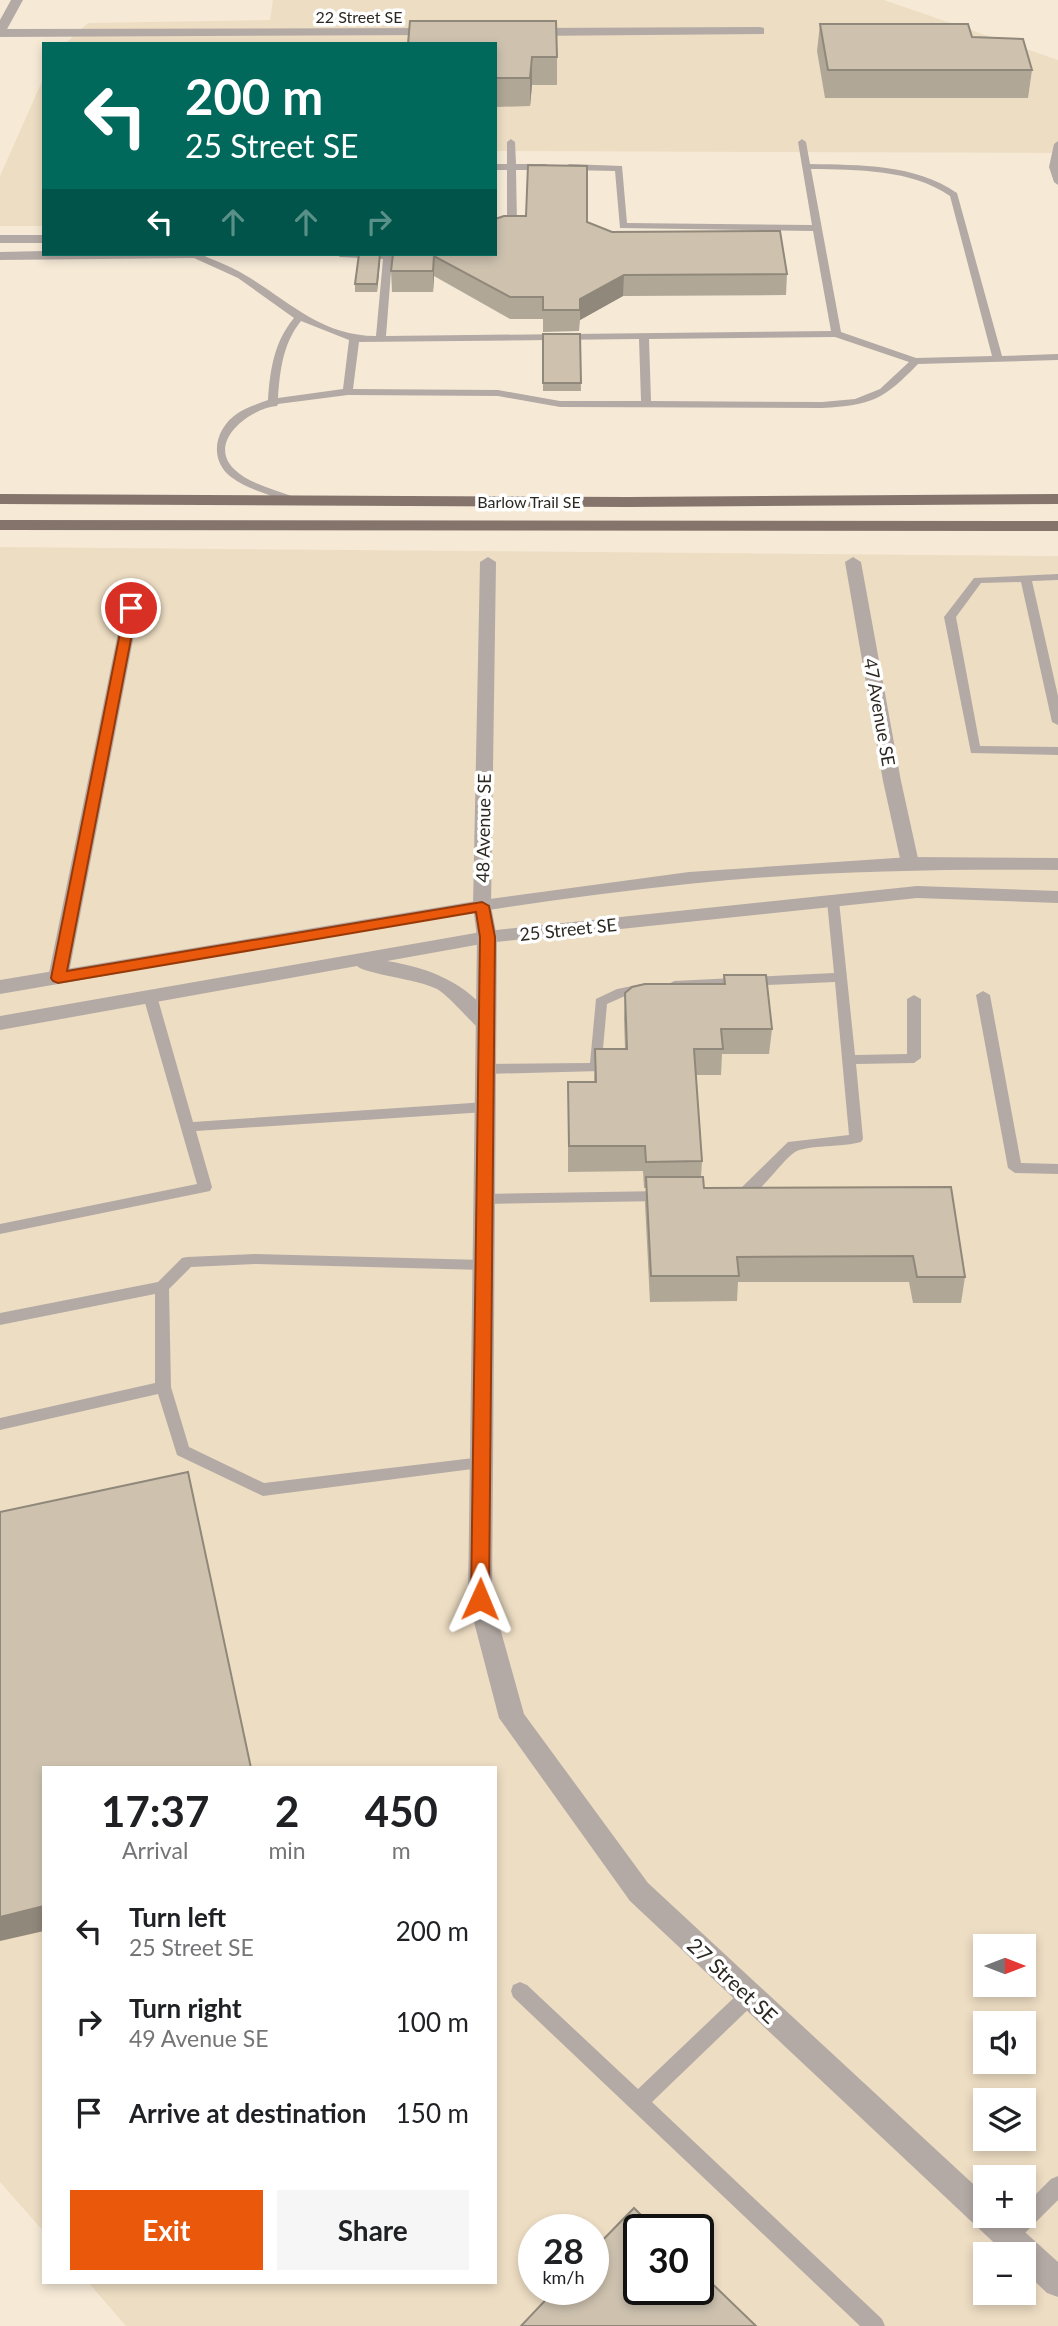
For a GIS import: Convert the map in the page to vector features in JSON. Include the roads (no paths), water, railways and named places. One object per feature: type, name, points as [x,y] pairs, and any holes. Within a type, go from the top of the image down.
[{"type":"main road","name":"Barlow Trail SE","points":[[0,499],[628,502],[1058,499]]},
{"type":"main road","name":"Barlow Trail SE","points":[[0,525],[1058,526]]},
{"type":"street","points":[[0,32],[17,0]]},
{"type":"street","name":"22 Street SE","points":[[0,32],[239,38],[445,32]]},
{"type":"street","points":[[514,32],[760,32]]},
{"type":"street","points":[[0,239],[42,239]]},
{"type":"street","points":[[0,256],[42,256]]},
{"type":"street","name":"48 Avenue SE","points":[[488,562],[482,906],[487,937],[480,1599],[512,1718]]},
{"type":"street","name":"47 Avenue SE","points":[[853,562],[892,781],[910,863]]},
{"type":"street","points":[[58,978],[136,583]]},
{"type":"street","name":"25 Street SE","points":[[0,987],[482,906],[689,878],[910,863],[1058,864]]},
{"type":"street","name":"25 Street SE","points":[[0,1023],[487,937],[917,892],[1058,897]]},
{"type":"street","points":[[343,962],[416,972],[440,980],[473,1006],[486,1024]]},
{"type":"street","name":"27 Street SE","points":[[512,1718],[639,1892],[973,2203]]},
{"type":"street","name":"27 Street SE","points":[[1000,2228],[1058,2282]]},
{"type":"lane","points":[[497,228],[512,223],[511,142]]},
{"type":"lane","points":[[802,142],[836,334]]},
{"type":"lane","points":[[1058,144],[1053,167],[1058,183]]},
{"type":"lane","points":[[806,166],[852,167],[926,179],[945,186],[954,195],[998,359]]},
{"type":"lane","points":[[497,167],[620,167],[623,226],[817,228]]},
{"type":"lane","points":[[199,256],[241,275],[299,317],[354,339],[836,334],[915,361],[1058,357]]},
{"type":"lane","points":[[372,256],[402,256]]},
{"type":"lane","points":[[381,338],[388,257]]},
{"type":"lane","points":[[272,404],[279,348],[286,331],[299,317]]},
{"type":"lane","points":[[644,336],[646,404]]},
{"type":"lane","points":[[348,392],[354,339]]},
{"type":"lane","points":[[290,499],[243,479],[227,468],[220,449],[224,428],[243,412],[297,397],[348,392],[498,393],[560,404],[862,402],[884,394],[915,361]]},
{"type":"lane","points":[[1026,578],[1058,722]]},
{"type":"lane","points":[[1058,578],[978,580],[950,617],[975,750],[1058,751]]},
{"type":"lane","points":[[724,1195],[744,1194],[793,1146],[856,1139],[833,901]]},
{"type":"lane","points":[[486,1069],[596,1068],[601,1002],[622,992],[642,987],[841,977]]},
{"type":"lane","points":[[983,995],[1014,1168],[1058,1169]]},
{"type":"lane","points":[[0,1229],[205,1187],[150,996]]},
{"type":"lane","points":[[849,1060],[914,1058],[914,999]]},
{"type":"lane","points":[[188,1127],[485,1107]]},
{"type":"lane","points":[[485,1199],[673,1196]]},
{"type":"lane","points":[[0,1319],[162,1286],[187,1262],[255,1259],[484,1265]]},
{"type":"lane","points":[[162,1286],[163,1387],[181,1451],[263,1490],[482,1463]]},
{"type":"lane","points":[[0,1424],[163,1387]]},
{"type":"lane","points":[[520,1991],[875,2326]]},
{"type":"lane","points":[[638,2102],[749,1996]]},
{"type":"lane","points":[[1008,2236],[1058,2186]]}]
